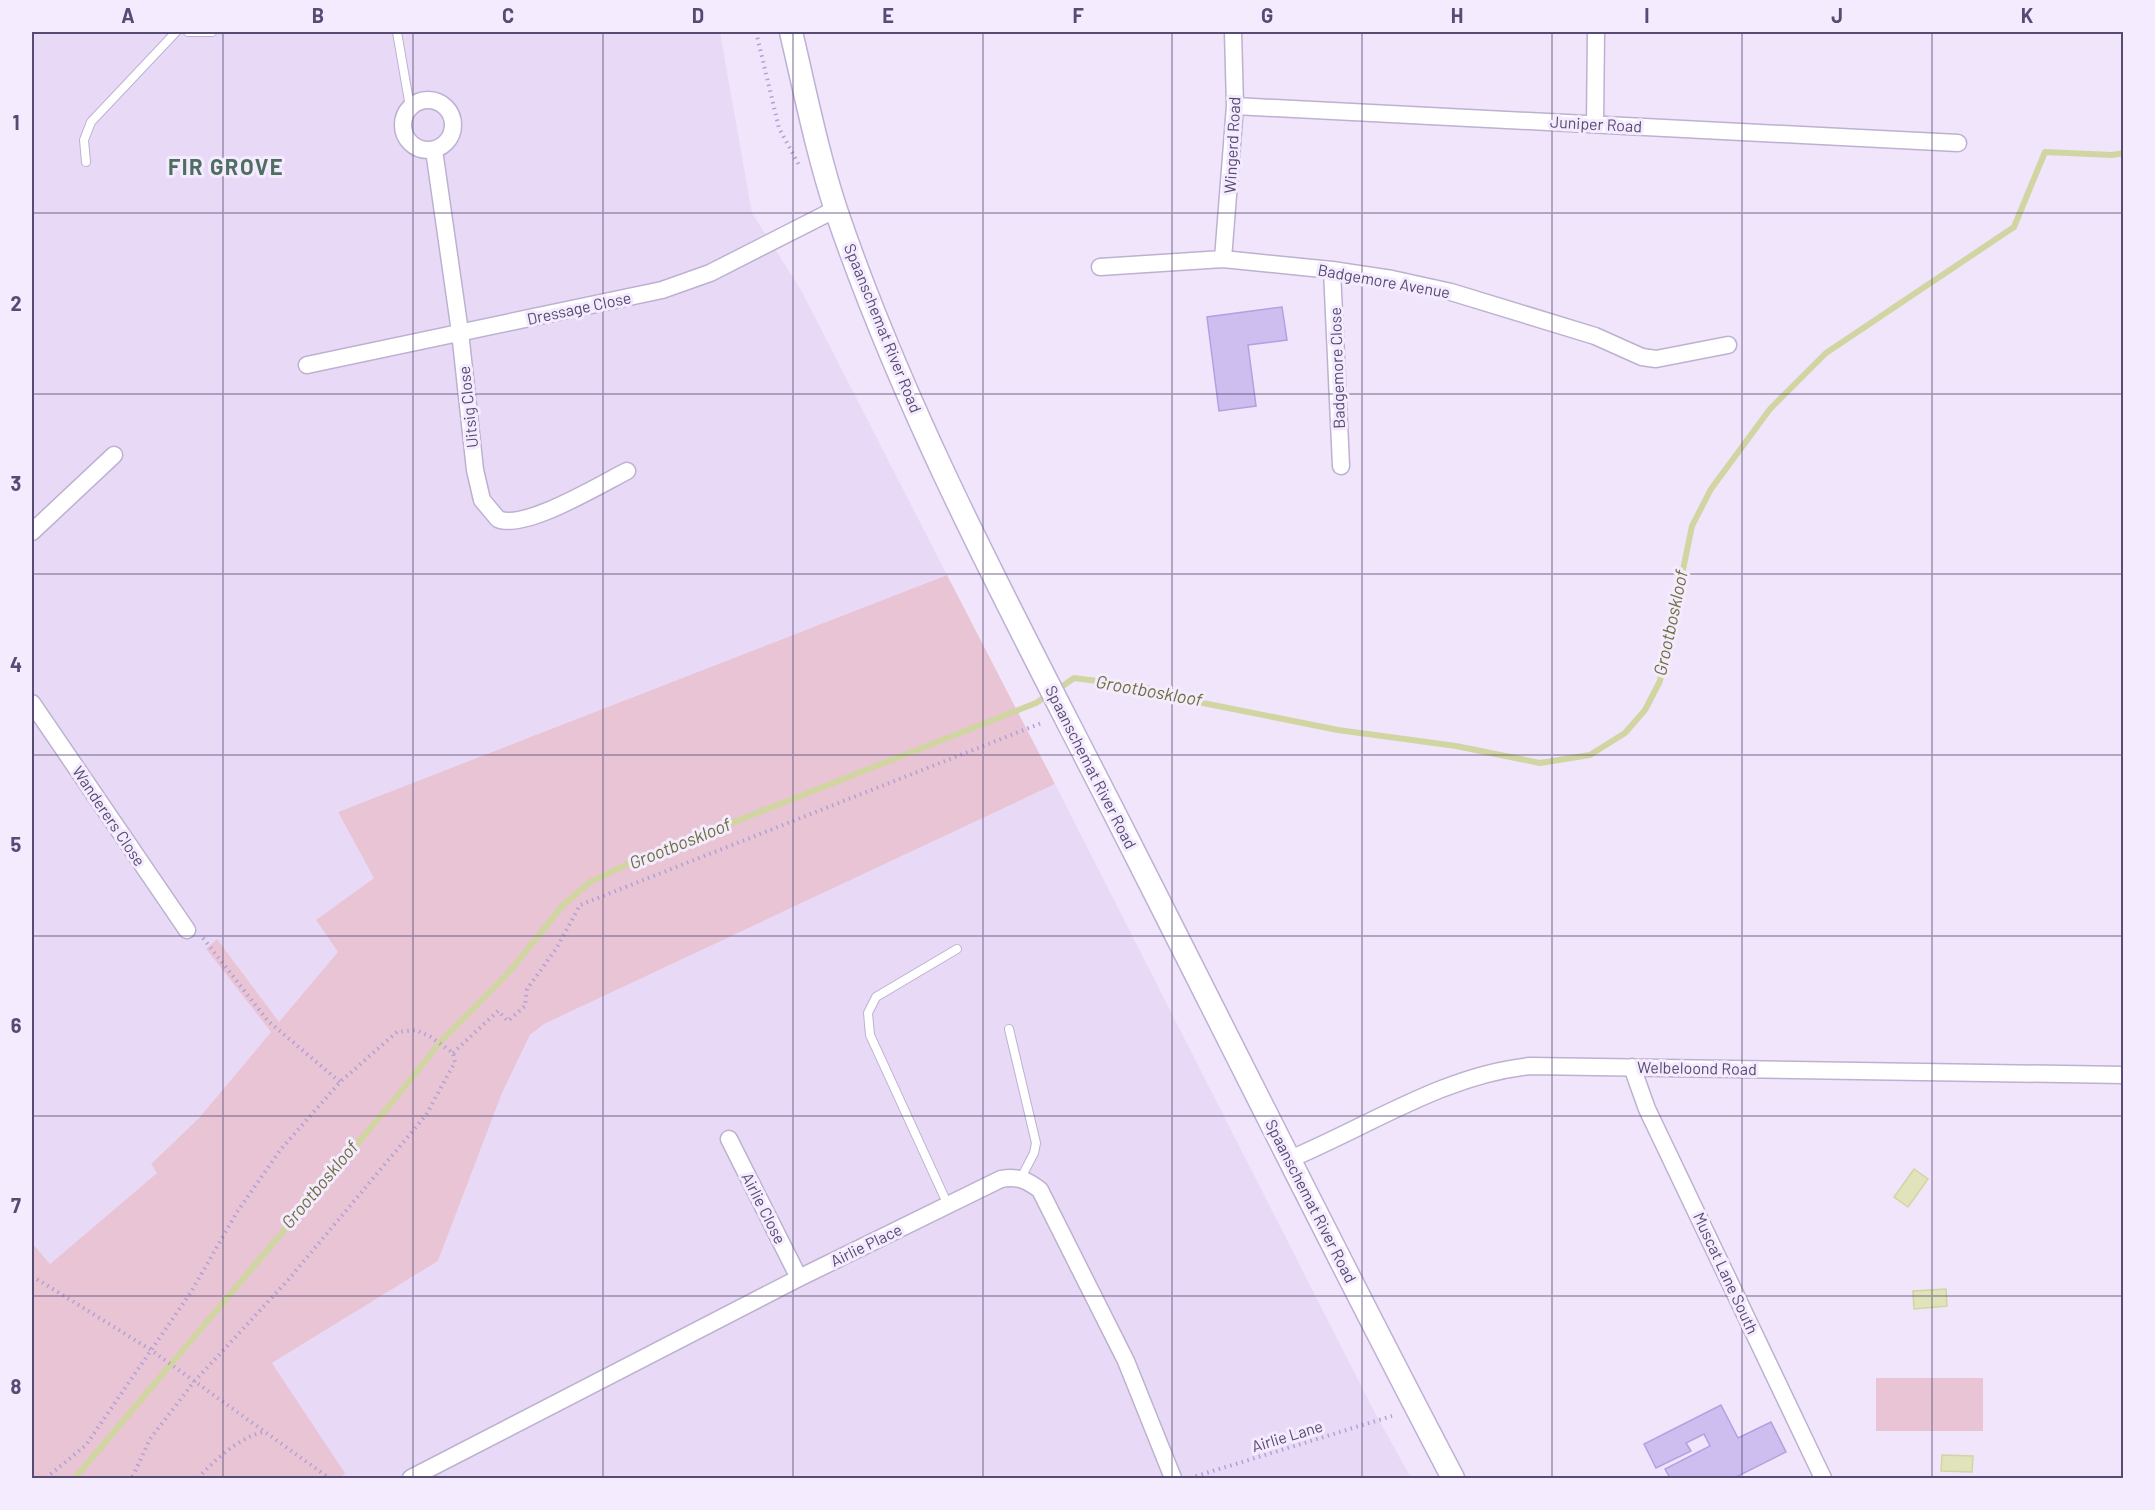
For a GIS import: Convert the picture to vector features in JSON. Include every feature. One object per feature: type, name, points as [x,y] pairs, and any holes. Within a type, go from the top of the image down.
[{"type":"main road","name":"Spaanschemat River Road","points":[[791,32],[807,106],[836,209],[883,333],[928,439],[1047,680],[1054,712],[1290,1159],[1453,1479]]},
{"type":"street","name":"Wingerd Road","points":[[1223,258],[1234,106],[1233,32]]},
{"type":"street","points":[[1595,124],[1596,32]]},
{"type":"street","points":[[437,101],[451,113],[454,122],[449,140],[434,150],[418,148],[406,137],[403,122],[410,107],[418,102],[437,101]]},
{"type":"street","name":"Juniper Road","points":[[1234,106],[1958,143]]},
{"type":"street","name":"Uitsig Close","points":[[434,150],[460,332],[475,470],[482,500],[498,519],[507,523],[521,520],[581,495],[627,471]]},
{"type":"street","name":"Dressage Close","points":[[308,365],[633,297],[689,282],[836,209]]},
{"type":"street","name":"Badgemore Avenue","points":[[1100,267],[1223,258],[1332,270],[1392,279],[1451,292],[1595,336],[1642,357],[1656,359],[1728,345]]},
{"type":"street","name":"Badgemore Close","points":[[1332,270],[1341,466]]},
{"type":"street","points":[[32,532],[114,454]]},
{"type":"street","name":"Wanderers Close","points":[[32,703],[188,930]]},
{"type":"street","name":"Welbeloond Road","points":[[1290,1159],[1453,1083],[1498,1069],[1550,1065],[2124,1075]]},
{"type":"street","name":"Muscat Lane South","points":[[1632,1067],[1647,1108],[1822,1479]]},
{"type":"street","name":"Airlie Close","points":[[729,1139],[799,1278]]},
{"type":"street","points":[[1021,1178],[1040,1190],[1072,1252],[1126,1361],[1173,1479]]},
{"type":"street","name":"Airlie Place","points":[[411,1479],[799,1278],[1001,1179],[1021,1178]]},
{"type":"lane","points":[[86,162],[84,140],[90,122],[176,32]]},
{"type":"lane","points":[[188,32],[212,32]]},
{"type":"lane","points":[[398,32],[410,107]]},
{"type":"lane","points":[[948,1205],[878,1053],[867,1022],[876,997],[957,949]]},
{"type":"lane","points":[[1010,1029],[1036,1143],[1034,1153],[1021,1178]]},
{"type":"path","points":[[756,32],[779,128],[804,173]]},
{"type":"path","points":[[453,1053],[498,1011],[508,1021],[525,1006],[527,989],[556,949],[580,905],[1054,712]]},
{"type":"path","points":[[188,930],[206,940],[268,1021],[340,1082]]},
{"type":"path","points":[[46,1479],[86,1445],[191,1292],[237,1212],[281,1149],[340,1082],[397,1032],[416,1030],[431,1037],[453,1053],[455,1062],[426,1115],[288,1280],[193,1383],[150,1439],[132,1479]]},
{"type":"path","points":[[32,1276],[151,1350],[193,1383],[329,1479]]},
{"type":"path","name":"Airlie Lane","points":[[1190,1479],[1392,1416]]},
{"type":"path","points":[[198,1479],[215,1460],[235,1445],[251,1435],[264,1432]]},
{"type":"shaded area","points":[[32,32],[720,32],[752,213],[801,290],[947,575],[338,812],[375,878],[316,920],[339,952],[279,1023],[217,939],[206,949],[271,1032],[199,1118],[151,1164],[157,1173],[50,1264],[32,1243]]},
{"type":"shaded area","points":[[947,575],[1055,784],[544,1024],[530,1035],[502,1093],[438,1261],[272,1363],[345,1473],[341,1478],[32,1478],[32,1243],[50,1264],[157,1173],[151,1164],[199,1118],[271,1032],[206,949],[217,939],[279,1022],[338,952],[316,920],[374,878],[338,812]]},
{"type":"shaded area","points":[[1055,784],[1375,1413],[1411,1478],[341,1478],[345,1473],[272,1363],[438,1261],[502,1093],[530,1035],[544,1024]]},
{"type":"shaded area","points":[[1914,1169],[1928,1179],[1908,1207],[1894,1197]]},
{"type":"shaded area","points":[[1946,1289],[1947,1306],[1914,1309],[1913,1291]]},
{"type":"shaded area","points":[[1876,1378],[1983,1378],[1983,1431],[1876,1431]]},
{"type":"shaded area","points":[[1942,1455],[1973,1456],[1972,1472],[1941,1471]]},
{"type":"building","points":[[1282,307],[1287,340],[1248,345],[1256,406],[1219,411],[1207,317]]},
{"type":"building","points":[[1721,1405],[1738,1438],[1771,1422],[1786,1452],[1734,1478],[1670,1478],[1665,1469],[1710,1446],[1704,1434],[1686,1443],[1691,1451],[1656,1468],[1644,1444]]},
{"type":"waterway","name":"Grootboskloof","points":[[1057,690],[1074,678],[1143,687],[1198,702],[1338,730],[1456,746],[1540,763],[1590,755],[1625,733],[1645,710],[1660,681],[1692,526],[1711,489],[1770,409],[1826,353],[2014,227],[2045,152],[2112,155],[2124,153]]},
{"type":"waterway","name":"Grootboskloof","points":[[75,1478],[442,1040],[510,971],[563,905],[590,882],[628,864],[1036,703],[1048,695]]},
{"type":"district","name":"FIR GROVE","points":[[226,167]]}]
